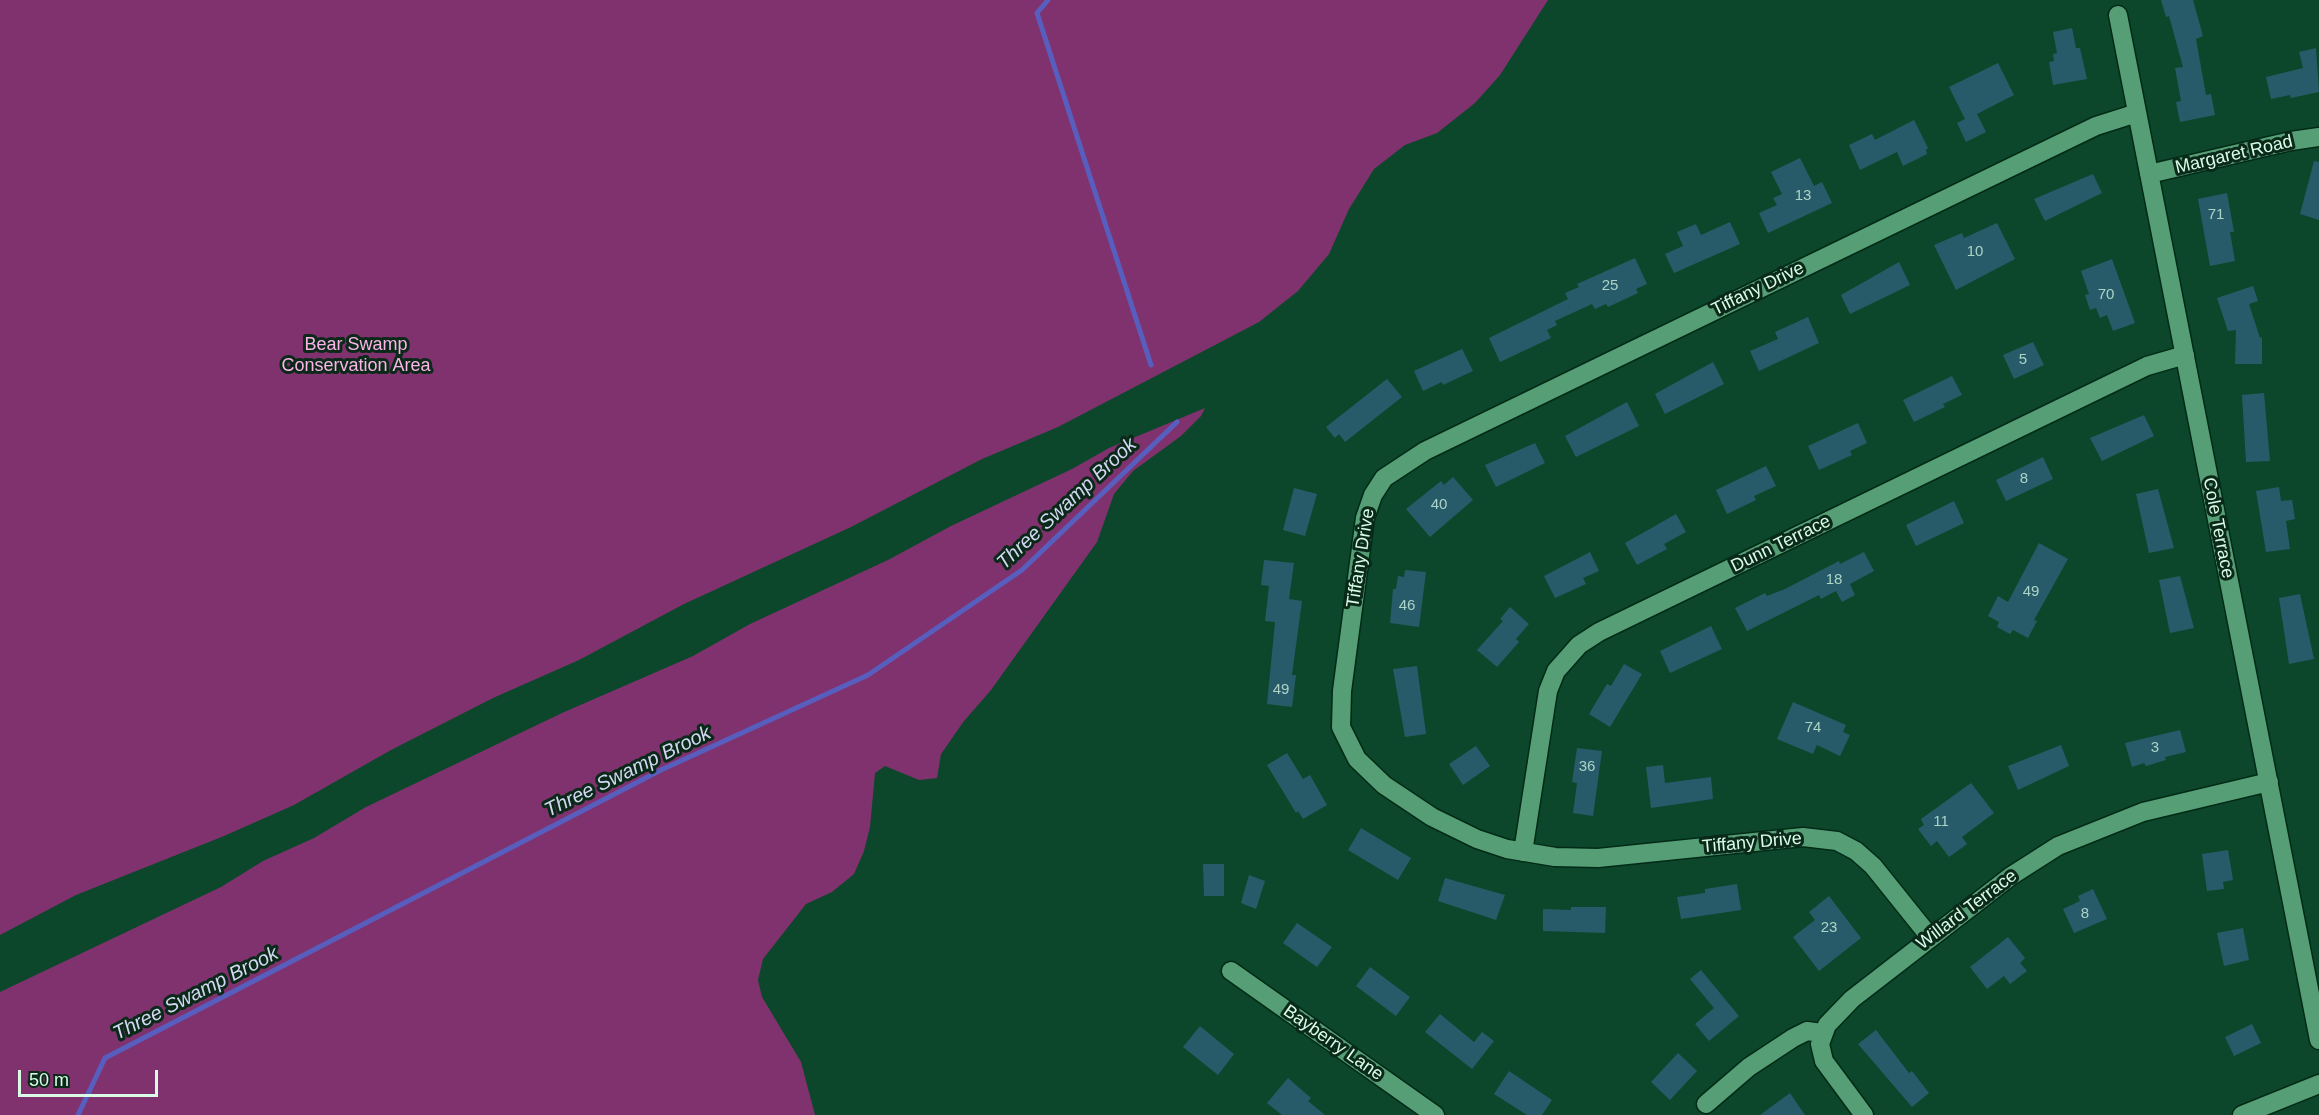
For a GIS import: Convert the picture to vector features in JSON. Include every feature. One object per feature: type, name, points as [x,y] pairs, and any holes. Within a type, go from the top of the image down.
[{"type":"street","name":"Cole Terrace","points":[[2118,15],[2319,1040]]},
{"type":"street","name":"Tiffany Drive","points":[[1930,937],[1865,858],[1846,845],[1826,838],[1791,838],[1598,858],[1555,857],[1523,852],[1477,839],[1419,809],[1374,777],[1357,759],[1341,727],[1342,691],[1363,531],[1373,495],[1384,478],[1425,451],[2096,126],[2137,113]]},
{"type":"street","name":"Margaret Road","points":[[2149,174],[2291,141],[2319,137]]},
{"type":"street","name":"Dunn Terrace","points":[[1523,852],[1548,691],[1556,670],[1579,645],[1599,632],[2147,366],[2185,355]]},
{"type":"street","name":"Willard Terrace","points":[[1822,1033],[1844,1006],[1930,937],[2028,864],[2074,838],[2166,805],[2269,782]]},
{"type":"street","name":"Bayberry Lane","points":[[1231,971],[1436,1115]]},
{"type":"street","points":[[1706,1104],[1739,1075],[1786,1042],[1807,1031],[1822,1033],[1820,1044],[1824,1061],[1864,1115]]},
{"type":"street","points":[[2242,1115],[2319,1084]]},
{"type":"green space","name":"Bear Swamp Conservation Area","points":[[0,0],[1548,0],[1500,75],[1475,103],[1437,133],[1405,145],[1374,169],[1349,209],[1329,254],[1298,291],[1259,322],[1058,427],[982,459],[851,527],[684,604],[579,660],[493,698],[391,750],[294,805],[224,836],[76,895],[0,935]]},
{"type":"green space","points":[[1205,408],[1201,416],[1181,436],[1133,471],[1114,494],[1097,542],[991,690],[964,721],[941,754],[937,778],[919,780],[885,766],[875,773],[870,827],[864,851],[854,874],[832,892],[806,904],[763,959],[758,980],[762,997],[801,1062],[815,1115],[0,1115],[0,992],[221,887],[263,861],[314,838],[366,807],[562,713],[693,656],[750,624],[888,560],[951,526],[1072,469],[1109,448]]},
{"type":"building","points":[[2161,0],[2193,0],[2203,36],[2196,39],[2206,95],[2211,94],[2215,115],[2180,122],[2176,102],[2181,101],[2175,68],[2183,67],[2169,16],[2166,17]]},
{"type":"building","points":[[2072,28],[2076,48],[2080,48],[2087,79],[2053,85],[2049,62],[2054,61],[2053,54],[2057,53],[2053,32]]},
{"type":"building","points":[[2316,48],[2319,92],[2291,98],[2290,95],[2271,99],[2266,77],[2303,68],[2299,52]]},
{"type":"building","points":[[1998,63],[2014,95],[1977,114],[1986,132],[1966,142],[1957,123],[1965,119],[1949,87]]},
{"type":"building","points":[[1914,120],[1928,148],[1927,154],[1903,166],[1897,152],[1860,170],[1849,145],[1872,134],[1875,140]]},
{"type":"building","points":[[1800,158],[1814,186],[1822,182],[1832,203],[1768,233],[1759,213],[1777,205],[1773,198],[1782,194],[1771,172]]},
{"type":"building","points":[[2314,161],[2319,162],[2319,220],[2300,214]]},
{"type":"building","points":[[2093,174],[2102,193],[2045,221],[2034,199]]},
{"type":"building","points":[[2227,193],[2234,232],[2230,232],[2235,261],[2210,266],[2198,199]]},
{"type":"building","points":[[1730,222],[1740,244],[1674,273],[1665,254],[1683,246],[1677,232],[1696,224],[1701,235]]},
{"type":"building","points":[[1997,223],[2015,259],[1956,290],[1934,245],[1962,233],[1964,238]]},
{"type":"building","points":[[1635,258],[1647,284],[1636,289],[1638,293],[1608,307],[1606,304],[1595,309],[1592,304],[1555,321],[1557,325],[1547,330],[1551,338],[1500,362],[1489,338],[1568,299],[1565,293],[1579,287],[1577,284]]},
{"type":"building","points":[[2112,259],[2135,323],[2113,331],[2107,315],[2100,318],[2096,308],[2090,310],[2085,295],[2089,294],[2081,271]]},
{"type":"building","points":[[1899,262],[1910,285],[1850,314],[1841,295]]},
{"type":"building","points":[[2253,286],[2258,301],[2249,304],[2260,338],[2262,337],[2262,364],[2235,364],[2236,330],[2228,331],[2217,298]]},
{"type":"building","points":[[1808,317],[1819,343],[1759,371],[1750,351],[1778,339],[1775,332]]},
{"type":"building","points":[[2033,342],[2044,365],[2014,379],[2003,355]]},
{"type":"building","points":[[1462,349],[1473,371],[1443,385],[1442,382],[1423,391],[1414,371]]},
{"type":"building","points":[[1713,362],[1724,384],[1665,414],[1655,394]]},
{"type":"building","points":[[1952,376],[1962,395],[1943,404],[1945,407],[1914,422],[1903,400]]},
{"type":"building","points":[[1387,379],[1402,397],[1345,442],[1339,434],[1335,438],[1326,427]]},
{"type":"building","points":[[2264,393],[2270,461],[2246,462],[2242,395]]},
{"type":"building","points":[[1627,402],[1639,426],[1576,457],[1565,436]]},
{"type":"building","points":[[2144,415],[2154,436],[2102,461],[2090,438]]},
{"type":"building","points":[[1858,423],[1867,443],[1850,451],[1852,455],[1819,470],[1808,446]]},
{"type":"building","points":[[1535,443],[1545,463],[1496,487],[1485,465]]},
{"type":"building","points":[[2043,457],[2053,479],[2006,501],[1996,480]]},
{"type":"building","points":[[1766,466],[1776,486],[1754,496],[1756,500],[1727,514],[1716,490]]},
{"type":"building","points":[[1453,477],[1473,500],[1430,537],[1406,509],[1441,481],[1444,485]]},
{"type":"building","points":[[2279,487],[2281,501],[2292,500],[2295,519],[2286,521],[2290,549],[2266,552],[2256,491]]},
{"type":"building","points":[[1294,488],[1317,494],[1305,536],[1283,530]]},
{"type":"building","points":[[2158,489],[2174,548],[2149,553],[2136,494]]},
{"type":"building","points":[[1954,501],[1964,523],[1916,546],[1906,525]]},
{"type":"building","points":[[1676,514],[1686,532],[1664,544],[1667,549],[1637,565],[1625,543]]},
{"type":"building","points":[[2039,543],[2068,559],[2034,620],[2037,621],[2028,638],[2013,630],[2010,634],[1997,627],[1999,622],[1988,616],[1998,596],[2008,602]]},
{"type":"building","points":[[1590,552],[1599,571],[1583,578],[1586,584],[1555,598],[1544,576]]},
{"type":"building","points":[[1864,552],[1874,571],[1850,584],[1855,595],[1842,602],[1836,591],[1821,599],[1819,595],[1747,631],[1735,608],[1765,593],[1767,596],[1785,589],[1839,561],[1840,564]]},
{"type":"building","points":[[1264,560],[1294,563],[1289,599],[1302,601],[1292,675],[1296,675],[1292,707],[1267,704],[1275,622],[1265,621],[1269,586],[1261,585]]},
{"type":"building","points":[[1405,570],[1426,572],[1419,627],[1390,623],[1393,589],[1396,589],[1398,576],[1404,577]]},
{"type":"building","points":[[2180,576],[2194,628],[2170,633],[2159,580]]},
{"type":"building","points":[[2300,594],[2314,659],[2289,664],[2279,598]]},
{"type":"building","points":[[1510,607],[1529,624],[1516,639],[1519,642],[1497,667],[1477,650],[1503,621],[1500,619]]},
{"type":"building","points":[[1711,626],[1722,649],[1670,673],[1660,651]]},
{"type":"building","points":[[1624,664],[1642,674],[1610,727],[1589,714],[1607,684],[1611,686]]},
{"type":"building","points":[[1417,666],[1426,734],[1405,737],[1393,669]]},
{"type":"building","points":[[1793,702],[1846,725],[1843,732],[1850,735],[1840,756],[1817,745],[1813,754],[1777,739]]},
{"type":"building","points":[[2180,730],[2186,752],[2165,757],[2166,760],[2146,766],[2144,763],[2132,767],[2125,743]]},
{"type":"building","points":[[2061,745],[2069,766],[2018,790],[2008,766]]},
{"type":"building","points":[[1476,746],[1490,766],[1463,785],[1449,764]]},
{"type":"building","points":[[1577,748],[1602,751],[1593,816],[1573,813],[1577,783],[1572,782]]},
{"type":"building","points":[[1287,753],[1303,779],[1310,775],[1327,805],[1303,819],[1298,811],[1296,813],[1267,765]]},
{"type":"building","points":[[1663,765],[1665,783],[1711,777],[1713,799],[1651,808],[1646,767]]},
{"type":"building","points":[[1971,783],[1994,813],[1962,837],[1967,844],[1949,857],[1937,841],[1931,846],[1918,829],[1924,825],[1921,819]]},
{"type":"building","points":[[1361,828],[1411,858],[1398,880],[1348,850]]},
{"type":"building","points":[[2228,850],[2233,880],[2223,882],[2224,889],[2207,891],[2202,854]]},
{"type":"building","points":[[1203,864],[1224,864],[1224,896],[1204,896]]},
{"type":"building","points":[[1249,875],[1265,881],[1256,909],[1241,903]]},
{"type":"building","points":[[1445,878],[1505,895],[1496,920],[1438,901]]},
{"type":"building","points":[[1737,884],[1741,910],[1681,919],[1677,897],[1705,893],[1705,889]]},
{"type":"building","points":[[2093,889],[2107,919],[2074,933],[2063,909],[2080,901],[2078,896]]},
{"type":"building","points":[[1829,896],[1861,938],[1819,971],[1793,937],[1815,920],[1809,912]]},
{"type":"building","points":[[1571,907],[1606,907],[1605,933],[1543,931],[1543,909],[1571,910]]},
{"type":"building","points":[[1297,923],[1332,947],[1317,967],[1283,943]]},
{"type":"building","points":[[2243,928],[2249,960],[2224,966],[2217,933]]},
{"type":"building","points":[[2008,937],[2025,958],[2020,963],[2027,971],[2010,984],[2004,976],[1987,989],[1970,967]]},
{"type":"building","points":[[1370,967],[1410,997],[1396,1016],[1356,986]]},
{"type":"building","points":[[1701,970],[1739,1016],[1709,1041],[1695,1024],[1714,1008],[1690,979]]},
{"type":"building","points":[[1440,1014],[1474,1042],[1482,1032],[1494,1041],[1472,1069],[1425,1032]]},
{"type":"building","points":[[2252,1024],[2261,1043],[2234,1056],[2225,1037]]},
{"type":"building","points":[[1200,1026],[1234,1054],[1218,1075],[1183,1047]]},
{"type":"building","points":[[1876,1030],[1909,1073],[1912,1071],[1929,1093],[1912,1107],[1858,1044]]},
{"type":"building","points":[[1678,1053],[1697,1071],[1670,1100],[1651,1082]]},
{"type":"building","points":[[1509,1071],[1552,1100],[1542,1115],[1527,1115],[1494,1094]]},
{"type":"building","points":[[1288,1078],[1311,1098],[1308,1101],[1325,1115],[1282,1115],[1267,1103]]},
{"type":"building","points":[[1790,1093],[1805,1115],[1760,1115]]},
{"type":"waterway","name":"Three Swamp Brook","points":[[1048,0],[1037,13],[1151,365]]},
{"type":"waterway","name":"Three Swamp Brook","points":[[78,1115],[105,1058],[661,770],[868,675],[1022,570],[1177,422]]}]
